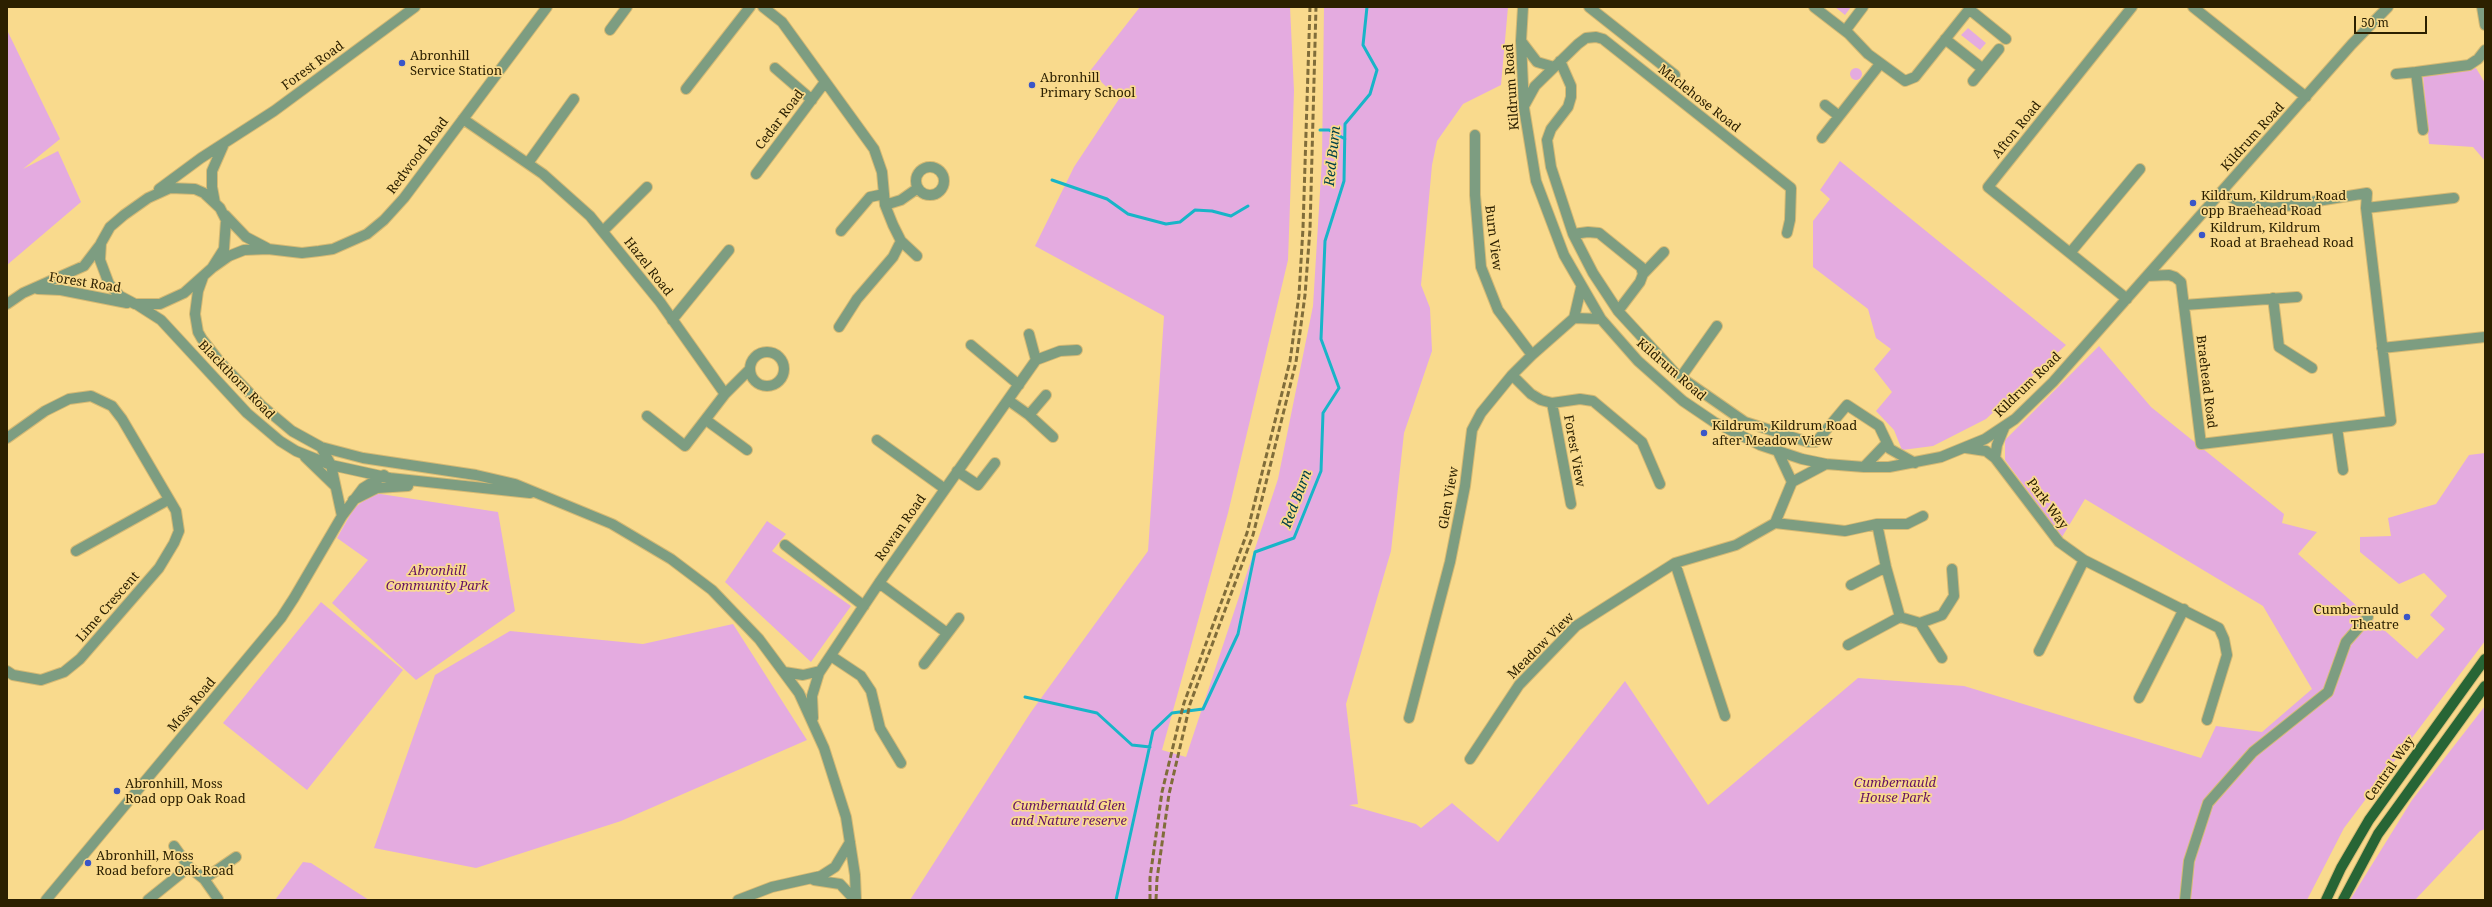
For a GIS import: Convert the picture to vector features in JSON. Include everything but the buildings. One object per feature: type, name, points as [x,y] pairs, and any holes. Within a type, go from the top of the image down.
[{"type":"main road","name":"Central Way","points":[[2326,900],[2341,868],[2369,820],[2485,660]]},
{"type":"main road","points":[[2343,900],[2378,834],[2485,686]]},
{"type":"street","name":"Forest Road","points":[[148,198],[190,165],[274,111],[414,7]]},
{"type":"street","name":"Redwood Road","points":[[212,268],[236,252],[268,248],[302,252],[319,251],[333,249],[367,234],[384,220],[404,198],[547,7]]},
{"type":"street","points":[[610,30],[626,7]]},
{"type":"street","points":[[686,89],[750,7]]},
{"type":"street","points":[[763,7],[782,22],[874,149],[882,172],[886,204],[901,241],[917,256]]},
{"type":"street","name":"Kildrum Road","points":[[1523,7],[1521,41],[1524,108],[1536,181],[1564,255],[1581,288],[1601,319],[1638,361],[1683,401],[1745,439],[1778,452],[1826,464],[1864,467],[1915,463],[1966,448],[2004,428],[2053,382],[2221,192],[2388,7]]},
{"type":"street","points":[[1589,7],[1675,75]]},
{"type":"street","points":[[1814,7],[1847,32],[1880,64],[1901,80],[1912,80],[1970,8],[2006,39]]},
{"type":"street","points":[[1847,32],[1863,7]]},
{"type":"street","name":"Afton Road","points":[[2127,299],[1988,187],[2132,7]]},
{"type":"street","points":[[2193,7],[2306,97]]},
{"type":"street","points":[[2482,7],[2485,25]]},
{"type":"street","name":"Maclehose Road","points":[[1524,108],[1535,86],[1582,41],[1596,37],[1603,39],[1791,188],[1790,220],[1787,233]]},
{"type":"street","points":[[1945,39],[1983,69]]},
{"type":"street","points":[[1521,41],[1537,62],[1557,64],[1571,86],[1571,97],[1568,107],[1551,129],[1547,140],[1556,187],[1573,234],[1593,273],[1618,311],[1681,377],[1745,422],[1808,442],[1816,442],[1847,405],[1879,426],[1886,444],[1915,463]]},
{"type":"street","points":[[1627,58],[1637,44]]},
{"type":"street","points":[[1973,81],[1999,49]]},
{"type":"street","points":[[2396,74],[2469,64],[2478,59],[2485,50]]},
{"type":"street","points":[[1822,138],[1880,64]]},
{"type":"street","points":[[775,68],[812,100]]},
{"type":"street","points":[[2416,72],[2423,130]]},
{"type":"street","name":"Cedar Road","points":[[756,174],[825,82]]},
{"type":"street","points":[[528,163],[574,99]]},
{"type":"street","points":[[1825,105],[1839,116]]},
{"type":"street","name":"Hazel Road","points":[[463,119],[528,163],[590,216],[672,320],[725,394]]},
{"type":"street","name":"Burn View","points":[[1475,135],[1475,195],[1481,267],[1498,310],[1532,354]]},
{"type":"street","name":"Forest Road","points":[[216,203],[212,187],[212,171],[214,160],[224,144]]},
{"type":"street","points":[[2070,254],[2140,169]]},
{"type":"street","points":[[603,232],[647,187]]},
{"type":"street","points":[[170,188],[187,188],[204,193],[216,203],[224,214],[227,228],[225,243],[220,257],[212,268],[190,290],[166,302],[136,304],[120,296],[106,280],[100,260],[101,243],[110,227],[148,198],[170,188]]},
{"type":"street","points":[[886,204],[901,200],[918,188]]},
{"type":"street","name":"Braehead Road","points":[[2147,276],[2175,277],[2181,282],[2201,444],[2390,422],[2366,208],[2367,193],[2274,208],[2246,205],[2221,192]]},
{"type":"street","points":[[841,231],[870,197],[884,194]]},
{"type":"street","points":[[2366,208],[2454,198]]},
{"type":"street","name":"Redwood Road","points":[[224,214],[246,237],[268,248]]},
{"type":"street","points":[[1573,234],[1588,232],[1599,233],[1641,267],[1643,274]]},
{"type":"street","points":[[839,327],[857,298],[893,256],[901,241]]},
{"type":"street","name":"Forest Road","points":[[7,304],[30,290],[84,266],[101,243]]},
{"type":"street","name":"Hazel Road","points":[[672,320],[729,250]]},
{"type":"street","points":[[1618,311],[1640,282],[1643,274],[1664,252]]},
{"type":"street","name":"Blackthorn Road","points":[[203,277],[198,291],[195,314],[198,332],[208,348],[261,405],[292,431],[321,447],[404,466],[476,475],[515,484],[612,524],[670,559],[712,590],[759,639],[799,693],[824,748],[846,817],[856,900]]},
{"type":"street","points":[[1581,288],[1574,318],[1601,319]]},
{"type":"street","name":"Forest Road","points":[[30,290],[55,289],[136,304]]},
{"type":"street","points":[[2184,305],[2297,297]]},
{"type":"street","points":[[2273,298],[2279,347],[2312,368]]},
{"type":"street","name":"Blackthorn Road","points":[[136,304],[161,320],[247,413],[280,441],[296,451],[331,465],[381,476],[442,486],[540,494]]},
{"type":"street","name":"Glen View","points":[[1409,718],[1450,562],[1465,486],[1472,430],[1480,413],[1512,375],[1532,354],[1574,318]]},
{"type":"street","points":[[1681,377],[1717,326]]},
{"type":"street","points":[[1029,334],[1036,360],[1060,351],[1077,350]]},
{"type":"street","points":[[2382,348],[2485,338]]},
{"type":"street","points":[[971,345],[1019,385]]},
{"type":"street","name":"Rowan Road","points":[[815,728],[812,696],[820,671],[879,583],[1036,360]]},
{"type":"street","points":[[647,416],[685,446],[725,394],[750,369]]},
{"type":"street","name":"Forest View","points":[[1512,375],[1531,394],[1552,403],[1580,399],[1593,402],[1642,442],[1660,484]]},
{"type":"street","points":[[1029,415],[1046,395]]},
{"type":"street","name":"Lime Crescent","points":[[7,438],[45,411],[68,399],[92,396],[112,406],[122,419],[168,500],[176,511],[179,531],[174,543],[156,571],[80,659],[64,672],[41,680],[13,675],[7,671]]},
{"type":"street","points":[[1008,400],[1029,415],[1053,437]]},
{"type":"street","name":"Forest View","points":[[1552,403],[1571,504]]},
{"type":"street","points":[[706,420],[747,450]]},
{"type":"street","points":[[1996,458],[1997,445],[2004,428]]},
{"type":"street","points":[[2337,428],[2343,470]]},
{"type":"street","name":"Rowan Road","points":[[877,440],[945,489]]},
{"type":"street","points":[[1864,467],[1886,444]]},
{"type":"street","points":[[321,447],[331,465],[342,516]]},
{"type":"street","name":"Park Way","points":[[1966,448],[1986,451],[1996,458],[2052,535],[2084,560],[2184,609],[2219,628],[2224,639],[2227,655],[2207,720]]},
{"type":"street","points":[[296,451],[319,469],[335,486]]},
{"type":"street","points":[[1778,452],[1792,482]]},
{"type":"street","points":[[958,471],[978,485],[995,464]]},
{"type":"street","points":[[1826,464],[1792,482],[1775,523],[1845,531],[1877,524],[1907,524],[1923,516]]},
{"type":"street","name":"Moss Road","points":[[46,900],[281,618],[353,500],[363,488],[381,476],[404,466]]},
{"type":"street","points":[[353,500],[377,488],[442,486]]},
{"type":"street","points":[[76,551],[168,500]]},
{"type":"street","name":"Meadow View","points":[[1470,759],[1519,684],[1576,626],[1676,563],[1736,545],[1775,523]]},
{"type":"street","points":[[1877,524],[1886,567],[1900,617]]},
{"type":"street","points":[[786,545],[864,606]]},
{"type":"street","points":[[2039,650],[2084,560]]},
{"type":"street","points":[[1676,563],[1725,716]]},
{"type":"street","points":[[1851,585],[1886,567]]},
{"type":"street","points":[[1848,645],[1900,617],[1920,623],[1942,615],[1954,596],[1952,570]]},
{"type":"street","points":[[879,583],[947,633]]},
{"type":"street","points":[[2139,698],[2184,609]]},
{"type":"street","points":[[924,664],[959,618]]},
{"type":"street","points":[[2185,900],[2189,861],[2208,803],[2253,752],[2328,692],[2346,642],[2368,618]]},
{"type":"street","points":[[1920,623],[1942,658]]},
{"type":"street","points":[[831,656],[861,676],[871,691],[880,728],[901,763]]},
{"type":"street","points":[[784,672],[803,675],[820,671]]},
{"type":"street","points":[[812,880],[835,867],[850,842]]},
{"type":"street","points":[[174,846],[189,867],[204,879],[218,899]]},
{"type":"street","points":[[204,879],[236,857]]},
{"type":"street","points":[[148,900],[189,867]]},
{"type":"street","points":[[738,900],[772,887],[812,880],[840,884],[856,900]]},
{"type":"green space","points":[[1140,7],[1290,7],[1294,91],[1288,260],[1228,513],[1162,750],[1186,757],[1278,479],[1313,306],[1322,159],[1324,7],[1508,7],[1501,85],[1463,104],[1437,141],[1432,165],[1421,285],[1430,308],[1432,351],[1404,433],[1391,551],[1346,704],[1358,804],[1349,805],[1416,824],[1421,828],[1452,803],[1498,842],[1625,681],[1708,805],[1858,678],[1964,686],[2201,758],[2216,726],[2262,732],[2312,689],[2263,606],[2085,499],[2062,537],[2005,460],[2005,440],[2099,346],[2151,407],[2284,514],[2282,523],[2317,532],[2298,554],[2417,659],[2445,629],[2430,615],[2447,596],[2424,573],[2399,584],[2360,552],[2360,537],[2391,536],[2388,518],[2436,504],[2469,455],[2485,453],[2485,641],[2344,828],[2307,900],[910,900],[1031,712],[1148,551],[1164,316],[1035,246],[1074,167],[1119,99],[1090,71]]},
{"type":"green space","points":[[1835,7],[1851,7],[1845,15]]},
{"type":"green space","points":[[1968,28],[1986,43],[1980,50],[1961,35]]},
{"type":"green space","points":[[7,30],[60,139],[23,169],[58,151],[81,202],[7,265]]},
{"type":"green space","points":[[1858,68],[1861,69],[1861,79],[1854,80],[1851,79],[1850,72],[1851,69]]},
{"type":"green space","points":[[2476,68],[2485,83],[2485,161],[2473,147],[2429,144],[2423,76]]},
{"type":"green space","points":[[1840,161],[2066,345],[1986,419],[1933,446],[1902,450],[1894,430],[1876,411],[1892,392],[1874,369],[1891,349],[1876,338],[1868,309],[1813,267],[1813,221],[1830,199],[1820,190]]},
{"type":"green space","name":"Abronhill Community Park","points":[[374,493],[498,512],[515,611],[416,680],[332,603],[368,560],[337,538],[354,508]]},
{"type":"green space","points":[[767,521],[786,534],[772,551],[851,606],[811,662],[725,582]]},
{"type":"green space","points":[[321,602],[403,670],[307,790],[223,723]]},
{"type":"green space","points":[[733,624],[807,740],[621,821],[476,868],[374,848],[435,675],[510,631],[643,644]]},
{"type":"green space","points":[[2485,706],[2485,829],[2480,831],[2415,900],[2350,900],[2412,800]]},
{"type":"green space","points":[[303,862],[311,863],[369,900],[275,900]]},
{"type":"waterway","name":"Red Burn","points":[[1116,900],[1153,731],[1172,713],[1203,709],[1238,634],[1255,552],[1294,538],[1321,471],[1323,413],[1339,388],[1321,339],[1325,241],[1344,181],[1345,124],[1370,94],[1377,70],[1363,45],[1367,7]]},
{"type":"waterway","points":[[1320,130],[1329,130],[1345,139]]},
{"type":"waterway","points":[[1052,180],[1107,199],[1128,214],[1166,224],[1180,222],[1195,210],[1212,211],[1231,216],[1248,206]]},
{"type":"waterway","points":[[1025,697],[1097,713],[1132,745],[1150,747]]},
{"type":"railway","points":[[1150,900],[1150,878],[1162,792],[1178,726],[1184,703],[1247,533],[1290,361],[1299,295],[1303,228],[1310,7]]},
{"type":"railway","points":[[1156,900],[1157,879],[1169,794],[1190,704],[1253,535],[1296,362],[1305,295],[1310,229],[1316,7]]},
{"type":"place","name":"Abronhill Service Station","points":[[402,63]]},
{"type":"place","name":"Abronhill Primary School","points":[[1032,85]]},
{"type":"place","name":"Kildrum, Kildrum Road opp Braehead Road","points":[[2193,203]]},
{"type":"place","name":"Kildrum, Kildrum Road at Braehead Road","points":[[2202,235]]},
{"type":"place","name":"Kildrum, Kildrum Road after Meadow View","points":[[1704,433]]},
{"type":"place","name":"Cumbernauld Theatre","points":[[2407,617]]},
{"type":"place","name":"Abronhill, Moss Road opp Oak Road","points":[[117,791]]},
{"type":"place","name":"Abronhill, Moss Road before Oak Road","points":[[88,863]]},
{"type":"park label","name":"Cumbernauld House Park","points":[[1895,790]]},
{"type":"park label","name":"Cumbernauld Glen and Nature reserve","points":[[1069,814]]}]
